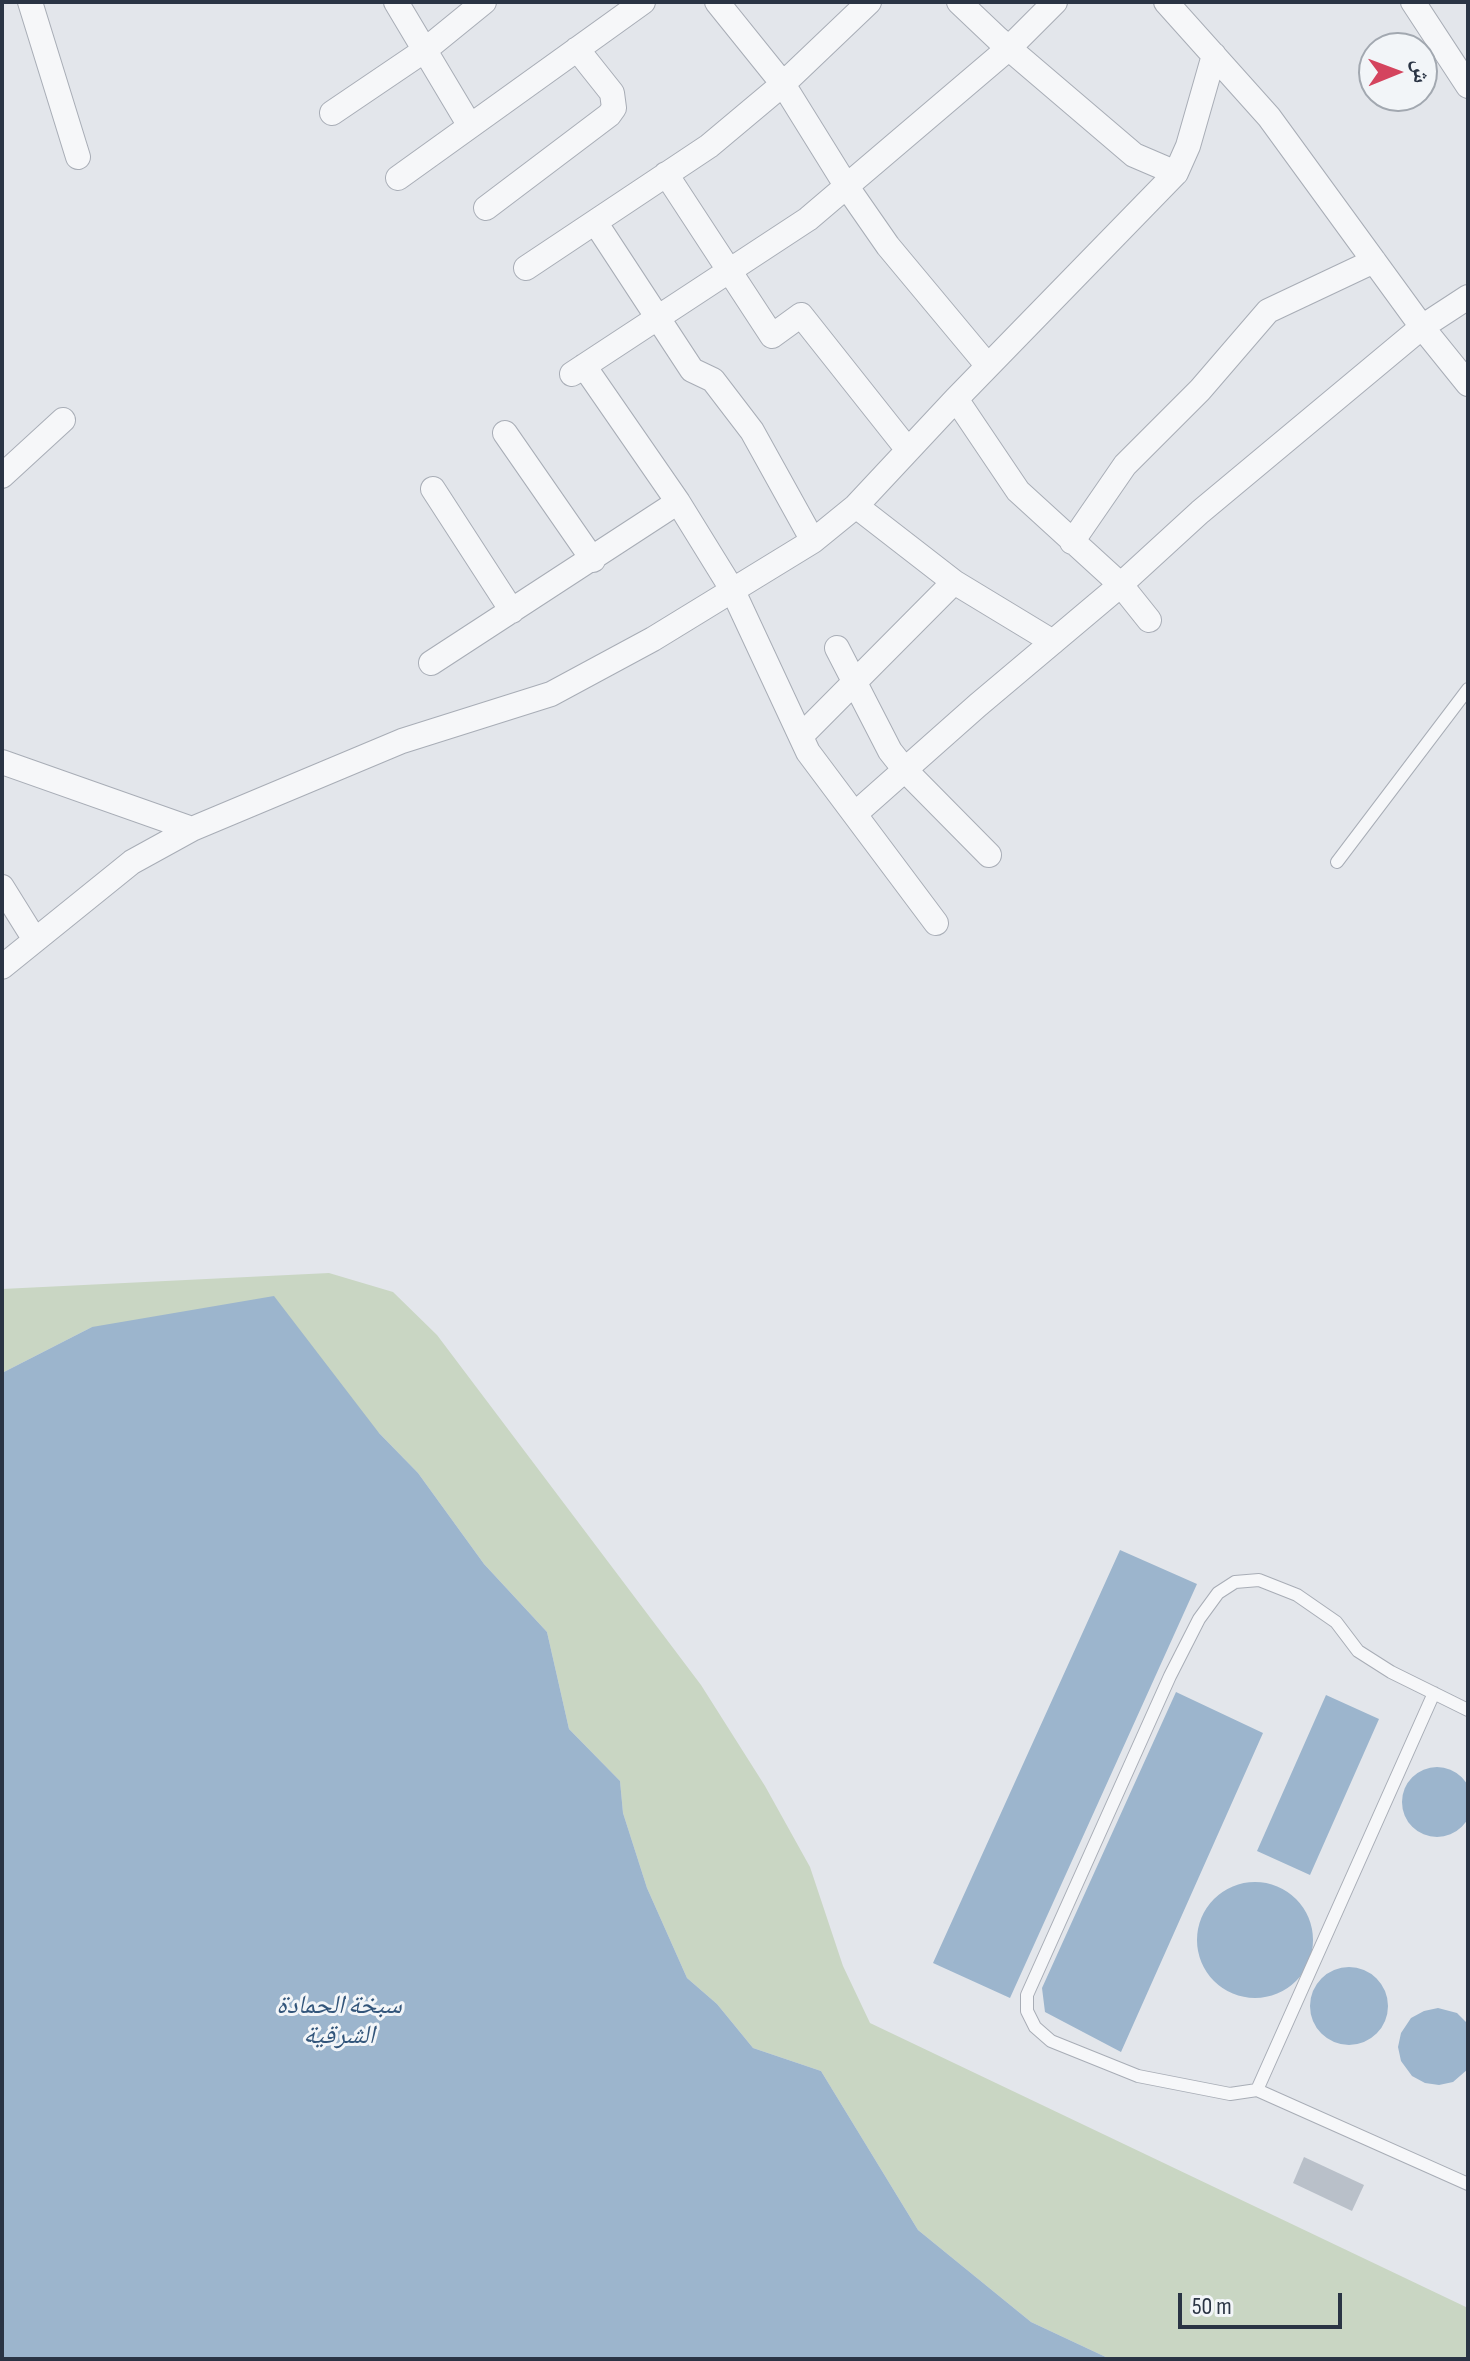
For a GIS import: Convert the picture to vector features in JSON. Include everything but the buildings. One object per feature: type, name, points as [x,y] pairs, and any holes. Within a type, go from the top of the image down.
[{"type":"street","points":[[30,2],[78,157]]},
{"type":"street","points":[[396,2],[470,126]]},
{"type":"street","points":[[332,113],[425,50],[484,2]]},
{"type":"street","points":[[398,178],[643,2]]},
{"type":"street","points":[[717,2],[783,84],[888,246],[988,366]]},
{"type":"street","points":[[526,268],[709,146],[783,84],[869,2]]},
{"type":"street","points":[[959,2],[1134,155],[1176,173]]},
{"type":"street","points":[[936,923],[808,752],[733,591],[678,502],[578,370],[808,219],[1009,48],[1055,2]]},
{"type":"street","points":[[1166,2],[1269,117],[1422,327],[1468,384]]},
{"type":"street","points":[[1413,2],[1468,86]]},
{"type":"street","points":[[486,208],[609,115],[614,108],[612,93],[577,49]]},
{"type":"street","points":[[2,967],[132,862],[192,829],[402,741],[551,694],[653,639],[813,541],[856,506],[1176,173],[1188,146],[1214,55]]},
{"type":"street","points":[[666,174],[772,336],[801,315],[908,450]]},
{"type":"street","points":[[595,222],[692,370],[713,380],[752,431],[813,541]]},
{"type":"street","points":[[1072,542],[1125,465],[1200,390],[1268,311],[1374,261]]},
{"type":"street","points":[[855,814],[1121,585],[1200,512],[1422,327],[1468,297]]},
{"type":"street","points":[[956,399],[1018,491],[1121,585],[1149,620]]},
{"type":"street","points":[[2,476],[63,420]]},
{"type":"street","points":[[505,433],[593,560]]},
{"type":"street","points":[[433,489],[512,611]]},
{"type":"street","points":[[431,663],[678,502]]},
{"type":"street","points":[[856,506],[954,582],[1053,642]]},
{"type":"street","points":[[801,736],[954,582]]},
{"type":"street","points":[[837,648],[890,751],[989,855]]},
{"type":"street","points":[[2,762],[192,829]]},
{"type":"street","points":[[2,887],[35,940]]},
{"type":"lane","points":[[1337,862],[1468,689]]},
{"type":"lane","points":[[1468,1710],[1391,1672],[1358,1651],[1336,1622],[1297,1595],[1259,1580],[1235,1582],[1218,1593],[1199,1619],[1170,1676],[1027,1995],[1027,2011],[1035,2027],[1051,2041],[1138,2076],[1230,2094],[1257,2090],[1468,2184]]},
{"type":"lane","points":[[1257,2090],[1434,1693]]},
{"type":"green space","points":[[329,1273],[393,1292],[437,1335],[701,1685],[765,1786],[810,1867],[843,1966],[870,2023],[1468,2308],[1468,2359],[1110,2359],[1031,2322],[918,2230],[821,2071],[753,2048],[717,2004],[687,1978],[647,1888],[623,1813],[620,1781],[569,1729],[547,1632],[484,1564],[418,1473],[379,1433],[92,1327],[2,1373],[2,1289]]},
{"type":"water","name":"سبخة الحمادة الشرقية","points":[[274,1296],[379,1433],[418,1473],[484,1564],[547,1632],[569,1729],[620,1781],[623,1813],[647,1888],[687,1978],[717,2004],[753,2048],[821,2071],[918,2230],[1031,2322],[1110,2359],[2,2359],[2,1373],[92,1327]]},
{"type":"water","points":[[1120,1550],[1197,1584],[1010,1998],[933,1963]]},
{"type":"water","points":[[1176,1692],[1263,1733],[1121,2052],[1045,2012],[1042,1988]]},
{"type":"water","points":[[1326,1695],[1379,1719],[1310,1875],[1257,1851]]},
{"type":"water","points":[[1437,1767],[1456,1773],[1466,1783],[1472,1802],[1466,1821],[1456,1831],[1437,1837],[1418,1831],[1408,1821],[1402,1802],[1408,1783],[1418,1773]]},
{"type":"water","points":[[1255,1882],[1277,1886],[1296,1899],[1309,1918],[1313,1940],[1309,1962],[1296,1981],[1277,1994],[1255,1998],[1233,1994],[1214,1981],[1201,1962],[1197,1940],[1201,1918],[1214,1899],[1233,1886]]},
{"type":"water","points":[[1349,1967],[1364,1970],[1376,1979],[1385,1991],[1388,2006],[1385,2021],[1376,2033],[1364,2042],[1349,2045],[1334,2042],[1322,2033],[1313,2021],[1310,2006],[1313,1991],[1322,1979],[1334,1970]]},
{"type":"water","points":[[1438,2008],[1457,2013],[1468,2024],[1468,2069],[1453,2082],[1439,2085],[1425,2083],[1412,2076],[1401,2061],[1398,2047],[1401,2033],[1411,2018]]}]
